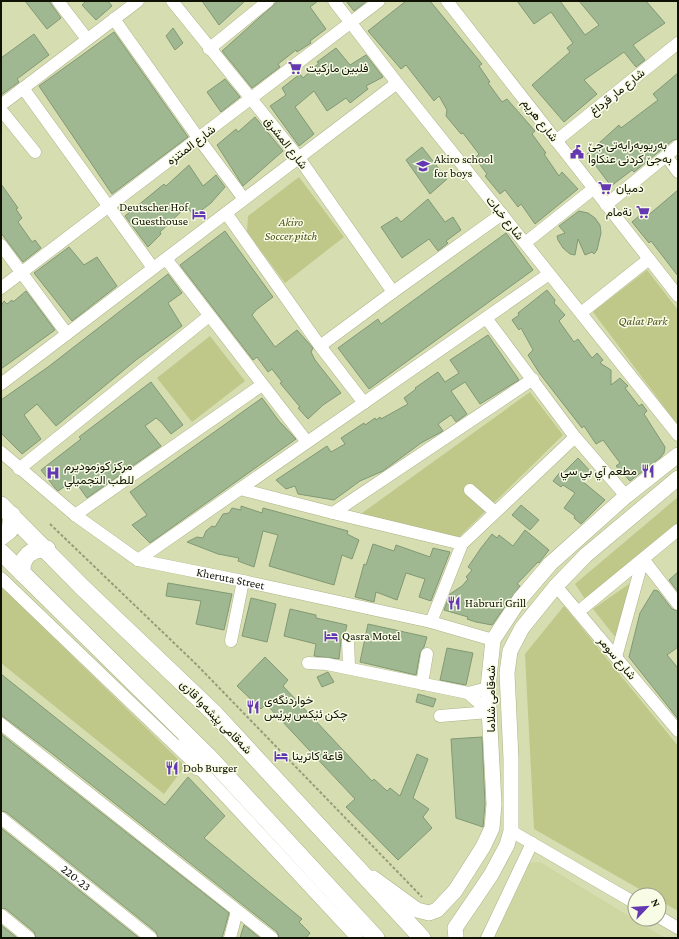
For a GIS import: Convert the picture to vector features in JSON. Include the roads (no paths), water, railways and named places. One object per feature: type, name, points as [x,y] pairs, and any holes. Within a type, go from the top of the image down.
[{"type":"highway","points":[[1,537],[10,530],[7,510]]},
{"type":"highway","name":"شەقامی پێشەوا قازی","points":[[7,510],[47,549],[82,587],[215,714],[422,938]]},
{"type":"highway","points":[[22,573],[23,563],[28,554],[37,550],[47,549]]},
{"type":"highway","points":[[1,552],[184,732],[348,906],[376,938]]},
{"type":"highway","points":[[184,732],[198,767]]},
{"type":"highway","points":[[348,906],[363,938]]},
{"type":"main road","name":"شەقامی شلاما","points":[[440,907],[455,891],[483,848],[492,828],[494,804],[493,761],[488,688],[493,640],[520,599],[550,564],[626,496],[678,455]]},
{"type":"main road","name":"شەقامی شلاما","points":[[456,938],[455,928],[491,875],[507,845],[511,831],[511,759],[507,673],[510,651],[522,628],[556,586],[586,554],[677,481]]},
{"type":"main road","points":[[493,761],[511,759]]},
{"type":"main road","points":[[358,867],[417,910],[429,913],[440,907],[462,918]]},
{"type":"street","points":[[58,1],[87,39]]},
{"type":"street","points":[[1,105],[138,1]]},
{"type":"street","name":"شارع المشرق","points":[[172,1],[209,49],[252,99],[299,158],[393,292]]},
{"type":"street","points":[[209,49],[268,1]]},
{"type":"street","name":"شارع خبات","points":[[334,1],[397,83],[678,435]]},
{"type":"street","name":"شارع المتنزه","points":[[1,288],[22,274],[252,99],[349,22],[379,1]]},
{"type":"street","name":"شارع هريم","points":[[447,1],[678,296]]},
{"type":"street","points":[[114,19],[198,140],[244,199]]},
{"type":"street","name":"شارع مار قرداغ","points":[[556,140],[678,43]]},
{"type":"street","points":[[1,384],[397,83]]},
{"type":"street","points":[[23,88],[108,208],[153,268]]},
{"type":"street","points":[[1,110],[35,152]]},
{"type":"street","points":[[606,205],[678,146]]},
{"type":"street","points":[[666,156],[678,172]]},
{"type":"street","points":[[525,243],[593,189]]},
{"type":"street","points":[[226,213],[320,346],[364,403]]},
{"type":"street","points":[[320,346],[502,214]]},
{"type":"street","points":[[1,245],[67,334]]},
{"type":"street","points":[[581,313],[649,258]]},
{"type":"street","points":[[166,259],[307,442]]},
{"type":"street","points":[[138,560],[549,274]]},
{"type":"street","points":[[20,469],[209,316]]},
{"type":"street","points":[[486,318],[533,379],[574,437],[626,496]]},
{"type":"street","points":[[333,513],[533,379]]},
{"type":"street","points":[[76,515],[262,385]]},
{"type":"street","points":[[431,622],[462,544],[574,437]]},
{"type":"street","name":"Kheruta Street","points":[[1,452],[76,515],[138,560],[431,622],[493,640]]},
{"type":"street","points":[[240,489],[462,544]]},
{"type":"street","points":[[470,490],[495,512]]},
{"type":"street","points":[[578,612],[678,530]]},
{"type":"street","points":[[643,559],[678,604]]},
{"type":"street","points":[[616,657],[643,559]]},
{"type":"street","points":[[1,578],[198,767],[357,938]]},
{"type":"street","points":[[231,641],[243,581]]},
{"type":"street","name":"شارع سومر","points":[[556,586],[678,731]]},
{"type":"street","points":[[348,640],[349,668]]},
{"type":"street","points":[[422,684],[427,654]]},
{"type":"street","points":[[308,663],[327,664],[349,668],[468,693],[488,688]]},
{"type":"street","points":[[468,693],[489,712]]},
{"type":"street","points":[[440,716],[489,712]]},
{"type":"street","points":[[1,724],[272,938]]},
{"type":"street","name":"220-23","points":[[1,818],[151,938]]},
{"type":"street","points":[[511,831],[627,898]]},
{"type":"street","points":[[487,938],[532,843]]},
{"type":"street","points":[[230,938],[237,911]]},
{"type":"street","points":[[1,915],[29,938]]},
{"type":"street","points":[[667,922],[678,928]]},
{"type":"place","name":"فلبين ماركيت","points":[[295,68]]},
{"type":"place","name":"بەریوبەرایەتی جێ بەجێ کردنی عنکاوا","points":[[577,152]]},
{"type":"place","name":"Akiro school for boys","points":[[423,166]]},
{"type":"place","name":"دميان","points":[[605,188]]},
{"type":"place","name":"نةمام","points":[[643,212]]},
{"type":"place","name":"Deutscher Hof Guesthouse","points":[[199,214]]},
{"type":"place","name":"مطعم آي بي سي","points":[[648,471]]},
{"type":"place","name":"مركز كوزموديرم للطب التجميلي","points":[[53,473]]},
{"type":"place","name":"Habruri Grill","points":[[454,603]]},
{"type":"place","name":"Qasra Motel","points":[[331,636]]},
{"type":"place","name":"خواردنگەی چکن ئێکس پرێس","points":[[253,707]]},
{"type":"place","name":"قاعة كاترينا","points":[[281,756]]},
{"type":"place","name":"Dob Burger","points":[[172,768]]},
{"type":"park label","name":"Akiro Soccer pitch","points":[[291,229]]},
{"type":"park label","name":"Qalat Park","points":[[643,321]]}]
